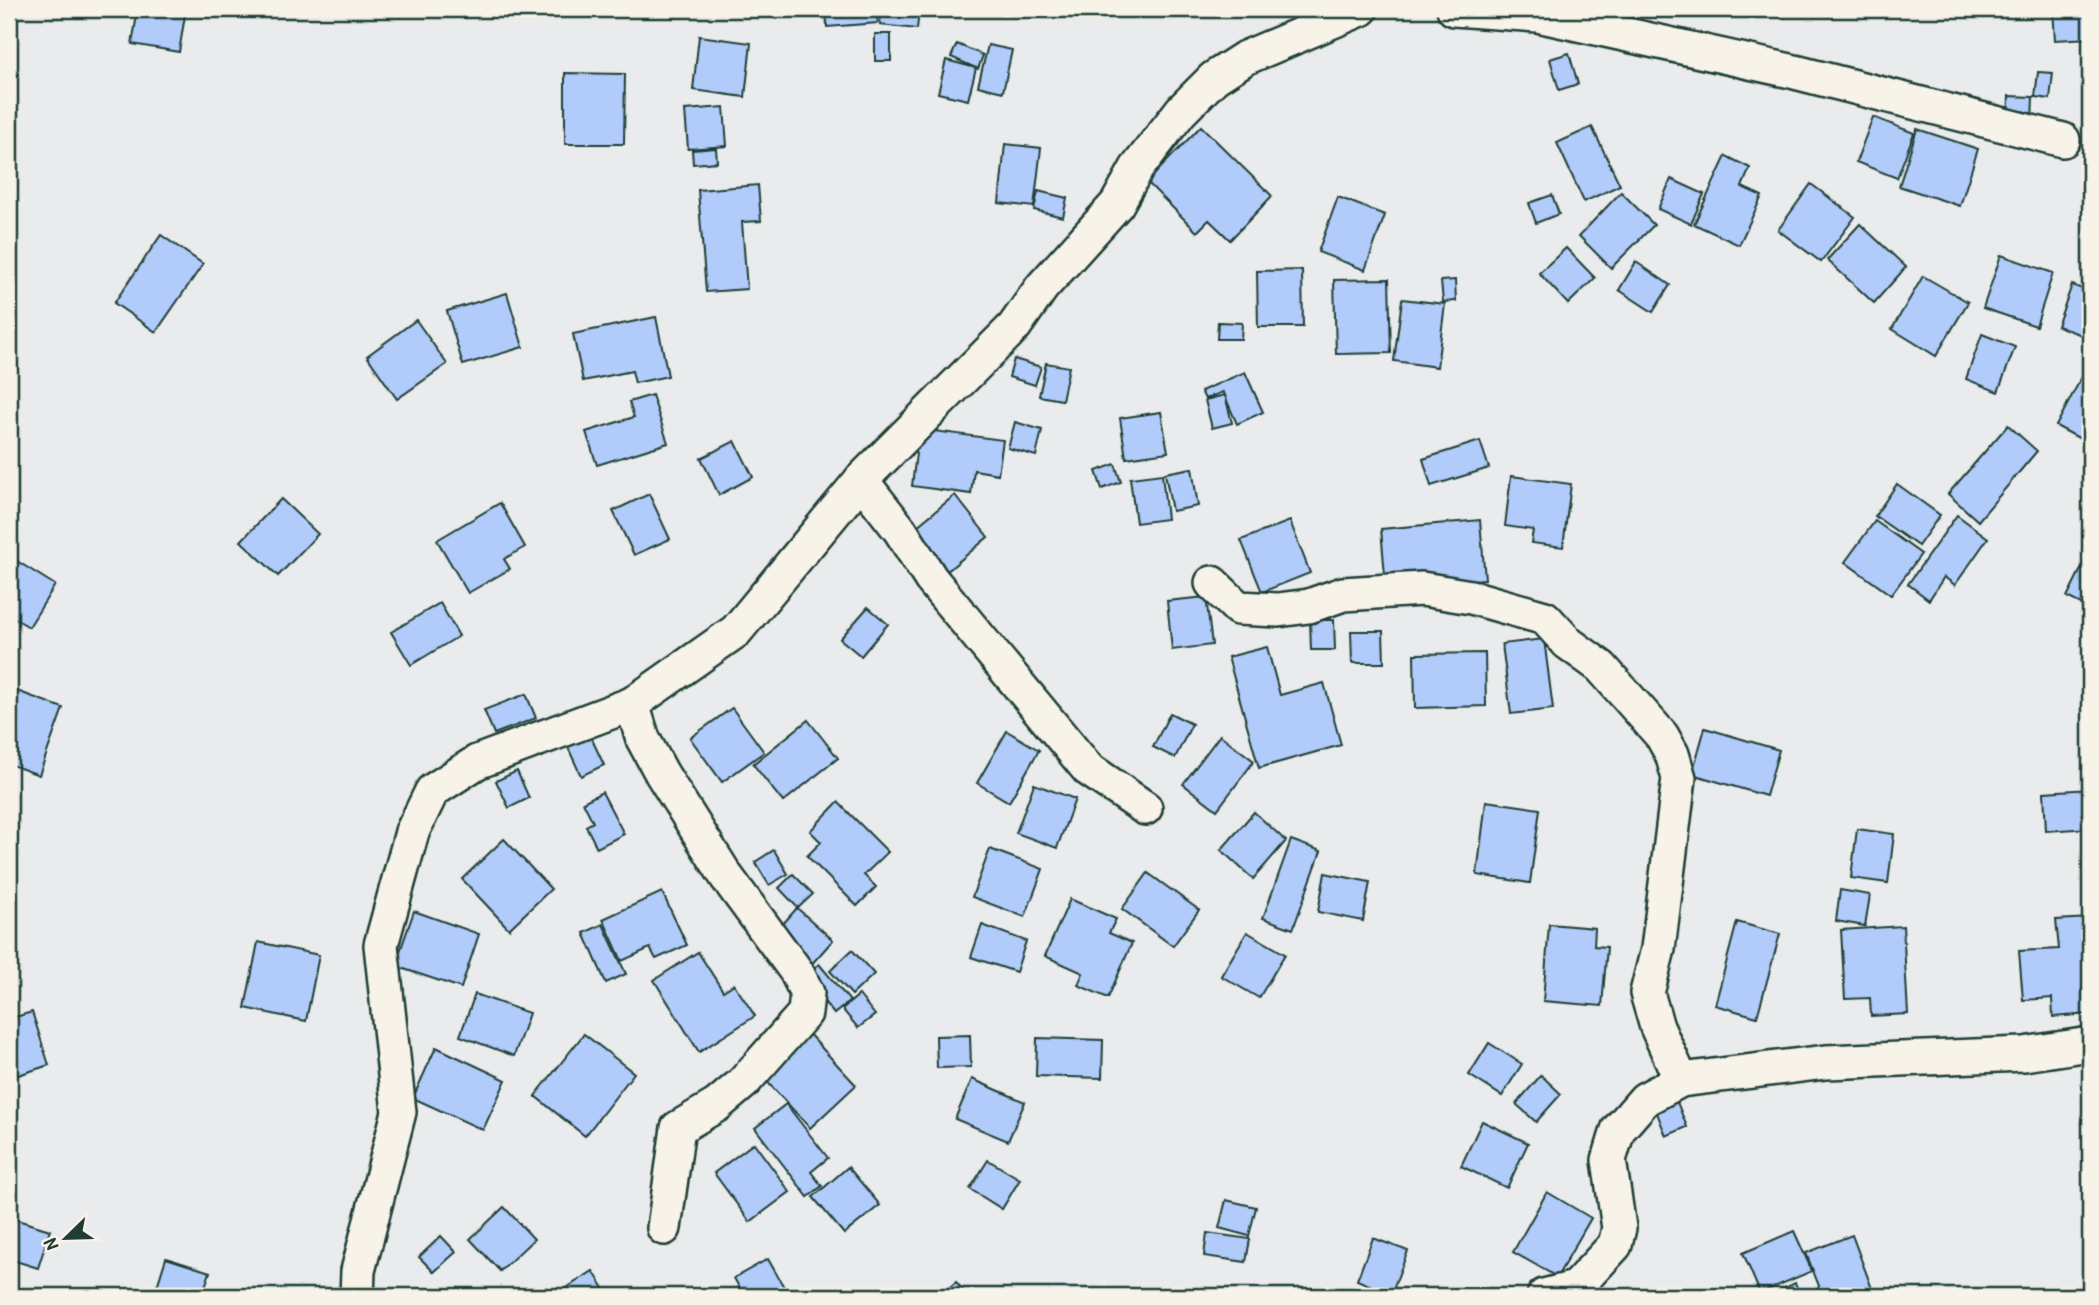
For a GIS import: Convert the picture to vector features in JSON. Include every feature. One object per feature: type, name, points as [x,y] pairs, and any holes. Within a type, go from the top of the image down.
[{"type":"street","points":[[357,1296],[358,1271],[399,1112],[381,945],[412,832],[432,791],[477,762],[632,704],[736,631],[861,480],[1014,327],[1042,287],[1117,204],[1137,168],[1181,111],[1214,78],[1245,58],[1361,9]]},
{"type":"street","points":[[1454,9],[1537,15],[1795,72],[2063,140]]},
{"type":"street","points":[[861,480],[900,530],[931,579],[1088,769],[1145,808]]},
{"type":"street","points":[[1212,583],[1238,608],[1278,610],[1308,606],[1343,594],[1422,589],[1471,597],[1545,618],[1569,643],[1601,667],[1662,736],[1672,754],[1679,778],[1658,949],[1647,993],[1657,1027],[1681,1080]]},
{"type":"street","points":[[632,704],[643,739],[662,774],[726,876],[796,971],[807,993],[805,1013],[743,1083],[717,1105],[678,1128],[664,1228]]},
{"type":"street","points":[[1544,1296],[1575,1289],[1615,1245],[1619,1228],[1609,1160],[1618,1130],[1645,1099],[1681,1080],[1826,1062],[2024,1054],[2090,1044]]},
{"type":"building","points":[[138,9],[186,9],[179,52],[132,44]]},
{"type":"building","points":[[826,9],[876,9],[878,23],[827,27]]},
{"type":"building","points":[[881,9],[919,11],[917,29],[880,25]]},
{"type":"building","points":[[2053,9],[2088,9],[2090,38],[2055,40]]},
{"type":"building","points":[[875,34],[891,34],[891,61],[875,61]]},
{"type":"building","points":[[699,36],[751,43],[745,97],[693,90]]},
{"type":"building","points":[[957,44],[983,55],[978,69],[951,57]]},
{"type":"building","points":[[988,45],[1012,50],[1003,92],[978,86]]},
{"type":"building","points":[[1569,53],[1578,84],[1559,90],[1550,59]]},
{"type":"building","points":[[946,60],[976,68],[968,100],[938,93]]},
{"type":"building","points":[[2038,72],[2053,73],[2050,99],[2035,97]]},
{"type":"building","points":[[565,73],[625,74],[624,144],[565,144]]},
{"type":"building","points":[[2009,96],[2033,97],[2032,121],[2008,120]]},
{"type":"building","points":[[724,107],[727,146],[688,149],[685,110]]},
{"type":"building","points":[[1873,117],[1914,133],[1897,178],[1856,162]]},
{"type":"building","points":[[1201,126],[1272,196],[1230,240],[1209,220],[1197,232],[1147,182]]},
{"type":"building","points":[[1592,127],[1620,185],[1584,202],[1557,143]]},
{"type":"building","points":[[1917,129],[1978,149],[1960,206],[1899,186]]},
{"type":"building","points":[[1005,144],[1041,148],[1034,207],[999,203]]},
{"type":"building","points":[[716,148],[717,162],[693,164],[692,150]]},
{"type":"building","points":[[1726,156],[1750,168],[1742,187],[1762,196],[1739,245],[1694,224]]},
{"type":"building","points":[[1671,179],[1704,194],[1691,224],[1658,209]]},
{"type":"building","points":[[1811,184],[1855,217],[1821,262],[1778,230]]},
{"type":"building","points":[[758,185],[761,221],[742,222],[747,289],[706,292],[698,190]]},
{"type":"building","points":[[1038,191],[1067,198],[1063,217],[1034,210]]},
{"type":"building","points":[[1621,192],[1654,225],[1611,268],[1579,236]]},
{"type":"building","points":[[1552,195],[1559,214],[1536,223],[1529,203]]},
{"type":"building","points":[[1338,197],[1385,215],[1365,270],[1318,252]]},
{"type":"building","points":[[1860,224],[1906,267],[1874,303],[1827,260]]},
{"type":"building","points":[[161,235],[203,264],[156,332],[114,303]]},
{"type":"building","points":[[1566,248],[1595,278],[1568,304],[1539,273]]},
{"type":"building","points":[[2001,255],[2053,273],[2036,326],[1983,308]]},
{"type":"building","points":[[1636,262],[1670,285],[1653,312],[1619,290]]},
{"type":"building","points":[[1302,270],[1303,327],[1258,327],[1257,271]]},
{"type":"building","points":[[1923,276],[1968,302],[1936,356],[1892,329]]},
{"type":"building","points":[[1389,279],[1391,353],[1336,354],[1334,280]]},
{"type":"building","points":[[1455,280],[1456,301],[1443,302],[1441,281]]},
{"type":"building","points":[[2072,285],[2090,292],[2090,338],[2057,326]]},
{"type":"building","points":[[507,293],[523,347],[463,365],[447,311]]},
{"type":"building","points":[[1402,299],[1445,304],[1437,367],[1394,361]]},
{"type":"building","points":[[656,317],[668,376],[635,383],[632,371],[583,381],[573,334]]},
{"type":"building","points":[[416,320],[447,364],[397,399],[367,356]]},
{"type":"building","points":[[1218,322],[1242,323],[1241,339],[1217,339]]},
{"type":"building","points":[[1982,334],[2015,347],[1998,392],[1966,379]]},
{"type":"building","points":[[1014,359],[1041,367],[1035,385],[1009,377]]},
{"type":"building","points":[[2090,361],[2090,444],[2056,426]]},
{"type":"building","points":[[1046,363],[1069,367],[1062,400],[1039,396]]},
{"type":"building","points":[[1245,372],[1263,412],[1237,424],[1223,392],[1205,399],[1201,391]]},
{"type":"building","points":[[652,395],[668,443],[597,465],[586,432],[634,417],[629,402]]},
{"type":"building","points":[[1225,395],[1232,423],[1212,428],[1205,400]]},
{"type":"building","points":[[1161,412],[1168,452],[1126,458],[1120,418]]},
{"type":"building","points":[[1015,422],[1042,430],[1036,456],[1008,448]]},
{"type":"building","points":[[2008,425],[2037,451],[1978,521],[1948,494]]},
{"type":"building","points":[[919,429],[1003,440],[998,474],[974,470],[971,494],[912,486]]},
{"type":"building","points":[[735,441],[753,477],[719,495],[701,458]]},
{"type":"building","points":[[1480,441],[1489,468],[1431,486],[1423,459]]},
{"type":"building","points":[[1115,464],[1121,482],[1102,489],[1096,471]]},
{"type":"building","points":[[1192,468],[1198,506],[1172,511],[1165,473]]},
{"type":"building","points":[[1162,474],[1167,519],[1136,523],[1130,478]]},
{"type":"building","points":[[1511,476],[1571,484],[1563,547],[1531,543],[1533,530],[1505,526]]},
{"type":"building","points":[[1897,484],[1940,515],[1918,546],[1875,516]]},
{"type":"building","points":[[649,494],[670,539],[634,555],[613,511]]},
{"type":"building","points":[[955,495],[988,537],[939,578],[905,536]]},
{"type":"building","points":[[281,499],[318,534],[278,576],[241,541]]},
{"type":"building","points":[[500,503],[525,547],[504,559],[510,569],[468,593],[437,540]]},
{"type":"building","points":[[1957,515],[1988,538],[1955,585],[1944,577],[1929,600],[1908,584]]},
{"type":"building","points":[[1480,520],[1485,579],[1386,587],[1381,529]]},
{"type":"building","points":[[1290,521],[1310,573],[1262,592],[1241,540]]},
{"type":"building","points":[[1875,521],[1921,554],[1891,595],[1845,562]]},
{"type":"building","points":[[9,556],[55,585],[29,627],[9,615]]},
{"type":"building","points":[[2084,563],[2090,566],[2089,608],[2067,597]]},
{"type":"building","points":[[1206,597],[1212,645],[1172,650],[1167,601]]},
{"type":"building","points":[[440,603],[459,636],[411,665],[391,632]]},
{"type":"building","points":[[868,607],[888,624],[861,656],[840,639]]},
{"type":"building","points":[[1310,620],[1334,620],[1335,650],[1311,650]]},
{"type":"building","points":[[1351,631],[1383,631],[1384,663],[1352,663]]},
{"type":"building","points":[[1544,639],[1553,709],[1511,714],[1502,644]]},
{"type":"building","points":[[1267,647],[1280,695],[1324,683],[1341,745],[1259,768],[1228,657]]},
{"type":"building","points":[[1485,653],[1486,706],[1415,708],[1414,654]]},
{"type":"building","points":[[9,688],[63,708],[39,775],[9,764]]},
{"type":"building","points":[[526,694],[536,718],[494,734],[484,710]]},
{"type":"building","points":[[732,708],[764,752],[722,782],[690,738]]},
{"type":"building","points":[[1170,713],[1192,724],[1175,758],[1153,747]]},
{"type":"building","points":[[808,720],[838,758],[783,802],[753,764]]},
{"type":"building","points":[[1705,728],[1779,750],[1766,796],[1692,774]]},
{"type":"building","points":[[1007,731],[1039,750],[1009,802],[977,783]]},
{"type":"building","points":[[589,733],[604,765],[581,776],[566,743]]},
{"type":"building","points":[[1220,735],[1254,761],[1217,810],[1183,784]]},
{"type":"building","points":[[517,771],[529,798],[509,808],[496,781]]},
{"type":"building","points":[[1034,784],[1075,799],[1057,848],[1016,833]]},
{"type":"building","points":[[2090,789],[2090,828],[2046,831],[2044,792]]},
{"type":"building","points":[[602,792],[624,834],[597,848],[586,826],[593,822],[583,802]]},
{"type":"building","points":[[1486,801],[1540,809],[1530,883],[1477,875]]},
{"type":"building","points":[[838,802],[888,852],[864,875],[876,887],[857,906],[807,856],[821,842],[810,831]]},
{"type":"building","points":[[1254,812],[1286,841],[1253,879],[1221,850]]},
{"type":"building","points":[[1857,829],[1894,834],[1888,883],[1851,878]]},
{"type":"building","points":[[504,839],[551,889],[509,929],[462,879]]},
{"type":"building","points":[[1291,840],[1321,851],[1293,929],[1263,918]]},
{"type":"building","points":[[990,849],[1043,869],[1025,917],[972,897]]},
{"type":"building","points":[[774,850],[788,874],[769,885],[755,862]]},
{"type":"building","points":[[1148,873],[1199,910],[1173,946],[1122,909]]},
{"type":"building","points":[[1325,873],[1370,882],[1363,921],[1318,912]]},
{"type":"building","points":[[793,874],[813,894],[798,908],[779,888]]},
{"type":"building","points":[[1840,890],[1870,895],[1865,926],[1836,921]]},
{"type":"building","points":[[662,892],[687,945],[656,959],[650,948],[622,961],[603,919]]},
{"type":"building","points":[[1070,899],[1116,919],[1109,933],[1132,943],[1108,998],[1078,985],[1083,973],[1045,956]]},
{"type":"building","points":[[797,908],[833,940],[810,966],[774,934]]},
{"type":"building","points":[[414,911],[479,934],[461,988],[395,966]]},
{"type":"building","points":[[2090,918],[2090,1014],[2053,1017],[2052,998],[2023,1000],[2019,951],[2059,949],[2056,920]]},
{"type":"building","points":[[1737,922],[1780,934],[1757,1017],[1715,1005]]},
{"type":"building","points":[[603,924],[626,974],[606,983],[584,933]]},
{"type":"building","points":[[1549,924],[1595,928],[1594,946],[1607,947],[1602,1006],[1543,1001]]},
{"type":"building","points":[[982,925],[1026,941],[1016,972],[971,957]]},
{"type":"building","points":[[1903,926],[1908,1014],[1871,1016],[1870,998],[1845,999],[1841,930]]},
{"type":"building","points":[[1247,932],[1285,954],[1259,998],[1221,976]]},
{"type":"building","points":[[258,942],[319,955],[306,1021],[245,1008]]},
{"type":"building","points":[[852,950],[874,974],[852,995],[830,971]]},
{"type":"building","points":[[698,952],[723,991],[734,984],[755,1016],[699,1052],[654,980]]},
{"type":"building","points":[[819,964],[850,1001],[834,1014],[804,977]]},
{"type":"building","points":[[475,994],[529,1013],[514,1056],[460,1036]]},
{"type":"building","points":[[859,995],[875,1015],[858,1028],[842,1009]]},
{"type":"building","points":[[32,1012],[49,1065],[9,1078],[9,1019]]},
{"type":"building","points":[[807,1032],[856,1085],[810,1128],[761,1075]]},
{"type":"building","points":[[584,1034],[634,1073],[585,1136],[535,1096]]},
{"type":"building","points":[[970,1035],[971,1067],[937,1068],[936,1036]]},
{"type":"building","points":[[1037,1038],[1103,1040],[1102,1078],[1036,1076]]},
{"type":"building","points":[[1489,1043],[1522,1064],[1502,1096],[1469,1075]]},
{"type":"building","points":[[436,1047],[506,1080],[483,1130],[413,1098]]},
{"type":"building","points":[[1541,1075],[1561,1094],[1536,1122],[1516,1104]]},
{"type":"building","points":[[972,1079],[1025,1102],[1008,1141],[955,1119]]},
{"type":"building","points":[[1675,1097],[1687,1127],[1666,1136],[1654,1105]]},
{"type":"building","points":[[786,1104],[828,1158],[811,1172],[822,1186],[808,1197],[755,1128]]},
{"type":"building","points":[[1482,1121],[1528,1143],[1507,1188],[1461,1166]]},
{"type":"building","points":[[754,1143],[790,1192],[750,1222],[714,1173]]},
{"type":"building","points":[[988,1160],[1020,1179],[1002,1209],[970,1189]]},
{"type":"building","points":[[848,1167],[880,1205],[844,1234],[813,1197]]},
{"type":"building","points":[[1547,1192],[1591,1218],[1557,1277],[1513,1252]]},
{"type":"building","points":[[1226,1200],[1256,1207],[1249,1236],[1219,1228]]},
{"type":"building","points":[[504,1207],[534,1239],[500,1271],[470,1239]]},
{"type":"building","points":[[14,1219],[50,1230],[38,1268],[9,1259],[9,1237]]},
{"type":"building","points":[[1794,1231],[1812,1271],[1760,1293],[1743,1253]]},
{"type":"building","points":[[1207,1233],[1250,1239],[1246,1262],[1204,1256]]},
{"type":"building","points":[[1852,1235],[1874,1294],[1823,1296],[1806,1253]]},
{"type":"building","points":[[441,1236],[456,1252],[434,1272],[419,1257]]},
{"type":"building","points":[[1373,1238],[1408,1251],[1391,1294],[1357,1280]]},
{"type":"building","points":[[166,1258],[210,1272],[202,1296],[154,1296]]},
{"type":"building","points":[[768,1259],[789,1296],[744,1296],[734,1278]]},
{"type":"building","points":[[593,1271],[609,1296],[554,1296]]},
{"type":"building","points":[[956,1282],[968,1296],[939,1296]]},
{"type":"building","points":[[1795,1283],[1801,1296],[1768,1296]]},
{"type":"building","points":[[60,1290],[76,1296],[57,1296]]}]
